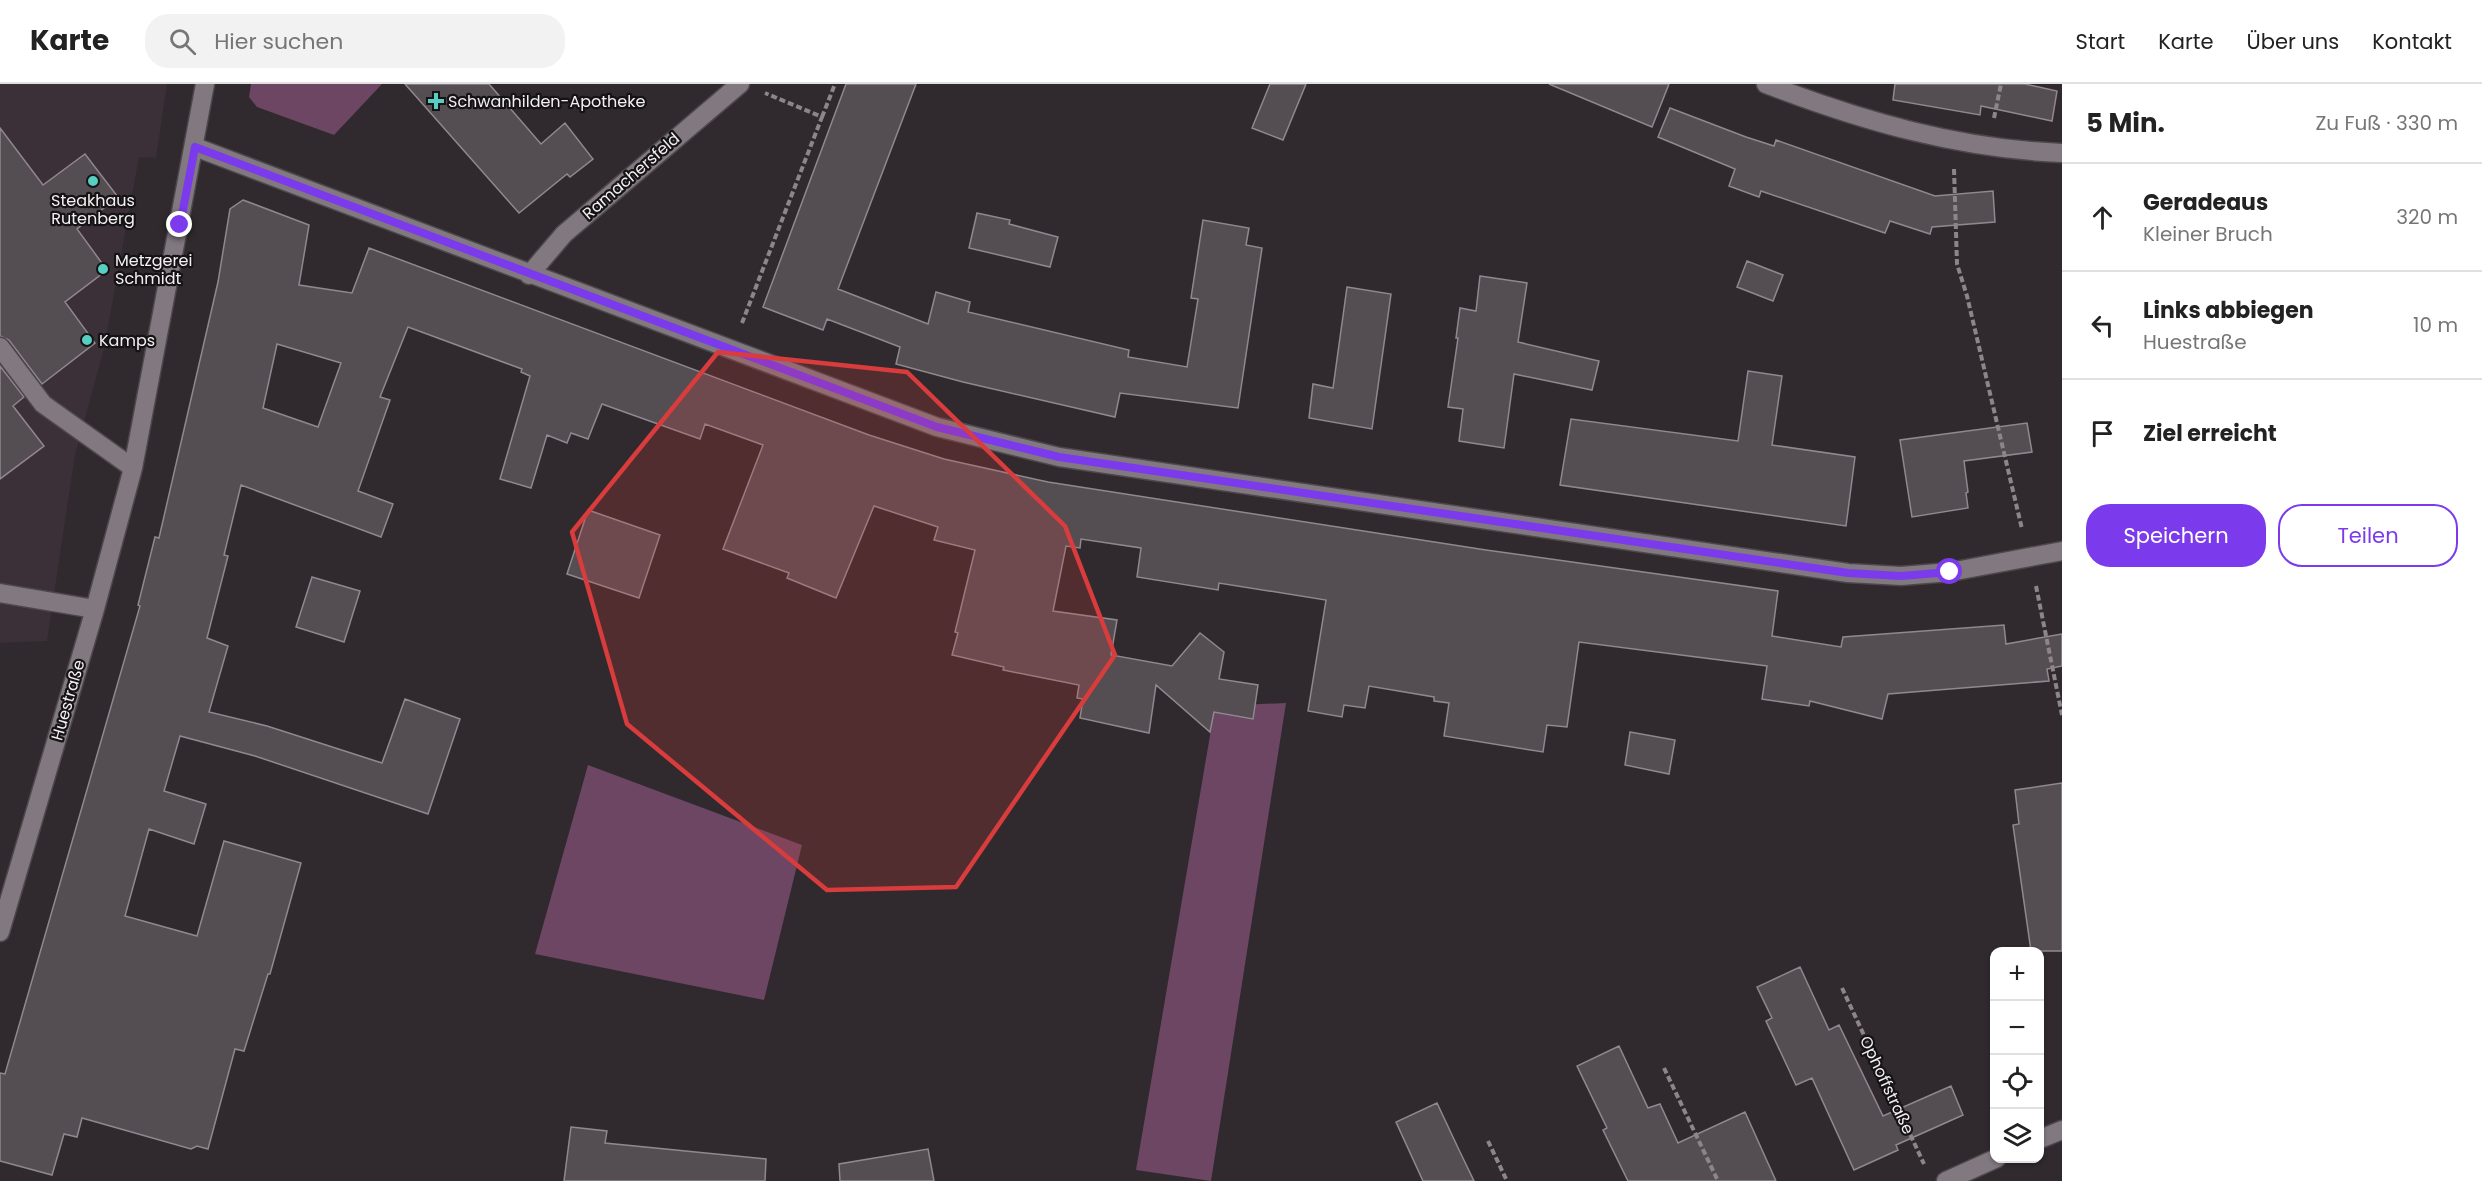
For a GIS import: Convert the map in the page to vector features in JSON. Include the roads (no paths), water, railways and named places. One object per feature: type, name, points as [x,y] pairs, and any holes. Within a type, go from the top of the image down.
[{"type":"street","name":"Huestraße","points":[[0,932],[95,609],[133,468],[205,84]]},
{"type":"street","name":"Ramachersfeld","points":[[529,275],[564,234],[740,84]]},
{"type":"street","points":[[1766,84],[1900,130],[1988,147],[2062,153]]},
{"type":"street","points":[[195,147],[529,275],[937,427],[1059,457],[1848,573],[1901,576],[1950,572],[2062,551]]},
{"type":"street","points":[[0,347],[43,404],[133,468]]},
{"type":"street","points":[[0,593],[95,609]]},
{"type":"street","points":[[2044,1137],[2062,1130]]},
{"type":"street","points":[[1946,1181],[1990,1161]]},
{"type":"place","name":"Schwanhilden-Apotheke","points":[[436,101]]},
{"type":"place","name":"Steakhaus Rutenberg","points":[[93,181]]},
{"type":"place","name":"Metzgerei Schmidt","points":[[103,269]]},
{"type":"place","name":"Kamps","points":[[87,340]]}]
